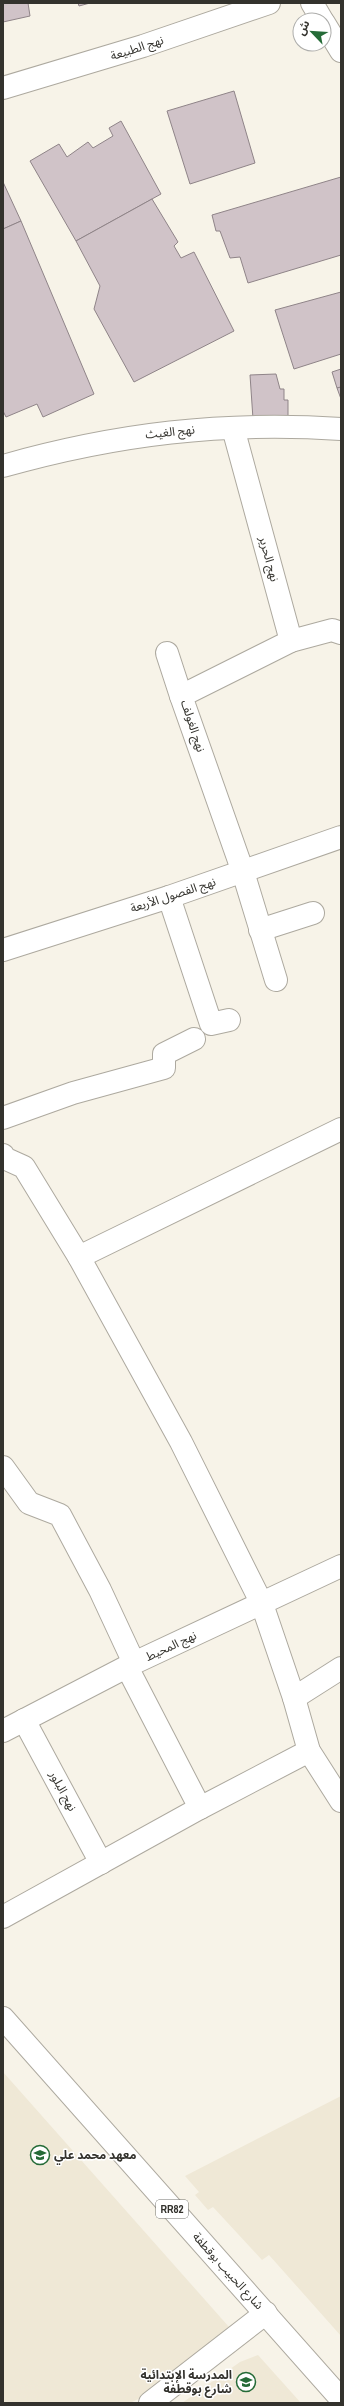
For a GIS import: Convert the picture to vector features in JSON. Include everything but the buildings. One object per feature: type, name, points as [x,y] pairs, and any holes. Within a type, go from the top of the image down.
[{"type":"street","name":"نهج الطبيعة","points":[[3,88],[143,46],[269,3]]},
{"type":"street","points":[[312,3],[317,12]]},
{"type":"street","points":[[332,36],[341,51]]},
{"type":"street","name":"نهج الغيث","points":[[3,466],[49,453],[140,435],[233,428],[301,426],[341,429]]},
{"type":"street","name":"نهج الحرير","points":[[233,428],[291,641]]},
{"type":"street","points":[[291,641],[332,630],[341,633]]},
{"type":"street","name":"نهج الغولف","points":[[276,980],[243,872],[181,696],[291,641]]},
{"type":"street","points":[[167,653],[181,696]]},
{"type":"street","name":"نهج الفصول الأربعة","points":[[4,948],[169,897],[341,837]]},
{"type":"street","points":[[169,897],[210,1024],[229,1020]]},
{"type":"street","points":[[260,930],[313,913]]},
{"type":"street","points":[[3,1118],[73,1092],[164,1068],[164,1054],[194,1039]]},
{"type":"street","points":[[79,1256],[341,1129]]},
{"type":"street","points":[[3,1157],[24,1167],[79,1256],[181,1442],[262,1604],[294,1698],[309,1751],[341,1800]]},
{"type":"street","points":[[3,1467],[29,1503],[60,1515],[100,1590],[131,1665],[200,1808]]},
{"type":"street","name":"نهج المحيط","points":[[3,1731],[131,1665],[341,1566]]},
{"type":"street","points":[[294,1698],[341,1668]]},
{"type":"street","name":"نهج البلور","points":[[24,1720],[101,1863]]},
{"type":"street","points":[[3,1917],[200,1808],[309,1751]]},
{"type":"street","name":"شارع الحبيب بوقطفة","points":[[3,2018],[266,2314],[338,2390]]},
{"type":"street","points":[[150,2403],[266,2314]]},
{"type":"shaded area","name":"معهد محمد علي","points":[[3,2072],[229,2327],[155,2391],[130,2403],[3,2403]]},
{"type":"shaded area","points":[[341,2096],[341,2336],[269,2255],[262,2260],[213,2207],[208,2210],[195,2195],[199,2192],[185,2176]]},
{"type":"shaded area","name":"المدرسة الإبتدائية شارع بوقطفة","points":[[258,2355],[301,2403],[182,2403],[240,2362]]},
{"type":"place","name":"معهد محمد علي","points":[[40,2155]]},
{"type":"place","name":"المدرسة الإبتدائية شارع بوقطفة","points":[[246,2382]]}]
